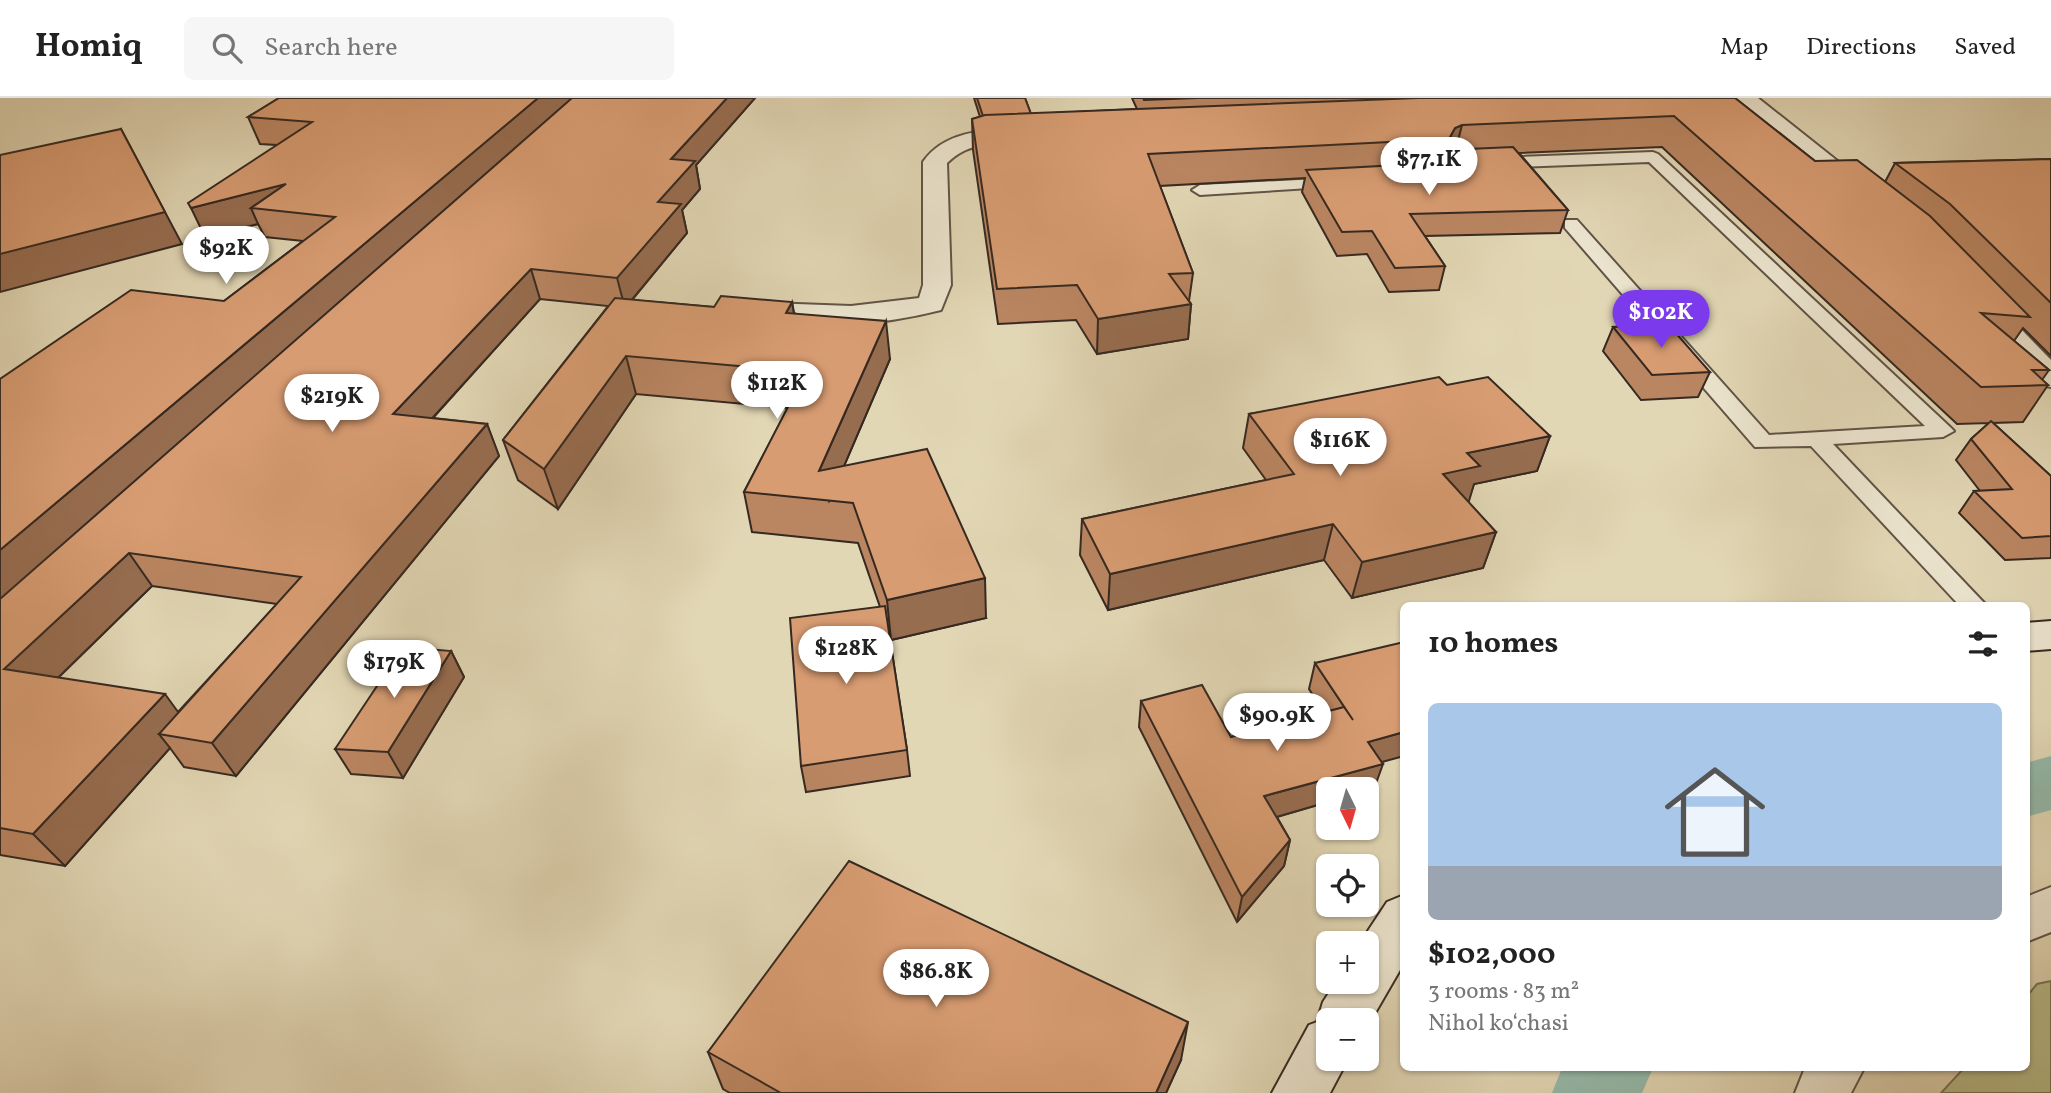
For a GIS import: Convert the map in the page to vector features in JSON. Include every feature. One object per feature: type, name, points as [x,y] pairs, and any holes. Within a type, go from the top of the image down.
[{"type":"street","points":[[1669,108],[1748,102],[1853,184],[1881,196]]},
{"type":"street","points":[[747,310],[812,316],[889,314],[931,304],[937,285],[935,162],[951,146],[984,137],[1041,134]]},
{"type":"street","points":[[1959,281],[2051,378]]},
{"type":"street","points":[[2030,637],[2051,635]]},
{"type":"street","points":[[2030,918],[2051,909]]},
{"type":"street","points":[[1379,958],[1400,924]]},
{"type":"street","points":[[1300,1093],[1316,1064]]},
{"type":"street","points":[[1823,1093],[1826,1082],[1835,1071]]},
{"type":"lane","points":[[1481,163],[1653,157],[1943,431],[1763,442],[1571,224]]},
{"type":"lane","points":[[1200,190],[1353,182]]},
{"type":"lane","points":[[1816,439],[1971,602]]},
{"type":"green space","points":[[2051,981],[2051,1093],[1941,1093],[1961,1071],[2030,1071],[2030,992],[2037,984]]},
{"type":"building","points":[[279,98],[538,98],[0,550],[0,379],[131,290],[224,301],[335,217],[251,208],[286,184],[191,208],[188,203],[312,122],[248,117]]},
{"type":"building","points":[[572,98],[727,98],[671,159],[695,161],[658,202],[681,204],[617,278],[531,269],[393,414],[487,424],[212,743],[159,734],[301,577],[129,553],[4,669],[165,694],[33,834],[0,828],[0,599]]},
{"type":"building","points":[[977,98],[1025,98],[1031,114],[983,116]]},
{"type":"building","points":[[1143,98],[1198,98],[1144,100]]},
{"type":"building","points":[[1418,98],[1735,98],[1815,161],[1857,160],[1930,216],[2030,317],[1981,313],[2049,370],[2032,370],[2048,385],[1981,387],[1674,116],[1462,125],[1455,128],[1449,139],[1148,154],[1193,273],[1169,274],[1191,304],[1098,319],[1077,285],[997,289],[972,119],[985,115]]},
{"type":"building","points":[[121,129],[165,212],[0,254],[0,155]]},
{"type":"building","points":[[1513,147],[1568,210],[1410,214],[1445,266],[1395,268],[1372,231],[1342,232],[1306,170],[1455,162],[1463,159],[1468,149]]},
{"type":"building","points":[[2051,159],[2051,303],[1950,204],[1895,163]]},
{"type":"building","points":[[721,296],[792,302],[786,313],[886,321],[819,471],[927,449],[985,578],[887,600],[853,503],[744,492],[806,372],[626,356],[544,469],[503,440],[615,298],[714,307]]},
{"type":"building","points":[[1668,324],[1710,372],[1652,375],[1613,327]]},
{"type":"building","points":[[1439,377],[1447,385],[1488,377],[1550,436],[1467,453],[1480,466],[1443,474],[1496,532],[1362,562],[1333,524],[1110,574],[1082,519],[1294,474],[1249,414]]},
{"type":"building","points":[[1991,421],[2051,476],[2051,536],[2022,538],[1974,491],[2012,489],[1971,439]]},
{"type":"building","points":[[885,606],[907,750],[801,766],[790,618]]},
{"type":"building","points":[[1400,643],[1400,733],[1368,742],[1383,764],[1335,777],[1316,777],[1316,782],[1264,796],[1290,840],[1242,897],[1141,701],[1202,685],[1231,737],[1344,707],[1353,720],[1315,663]]},
{"type":"building","points":[[403,647],[451,651],[388,752],[335,749]]},
{"type":"building","points":[[849,861],[1188,1022],[1156,1093],[781,1093],[708,1052]]},
{"type":"waterway","points":[[2030,789],[2051,783]]},
{"type":"waterway","points":[[1593,1093],[1610,1071]]}]
